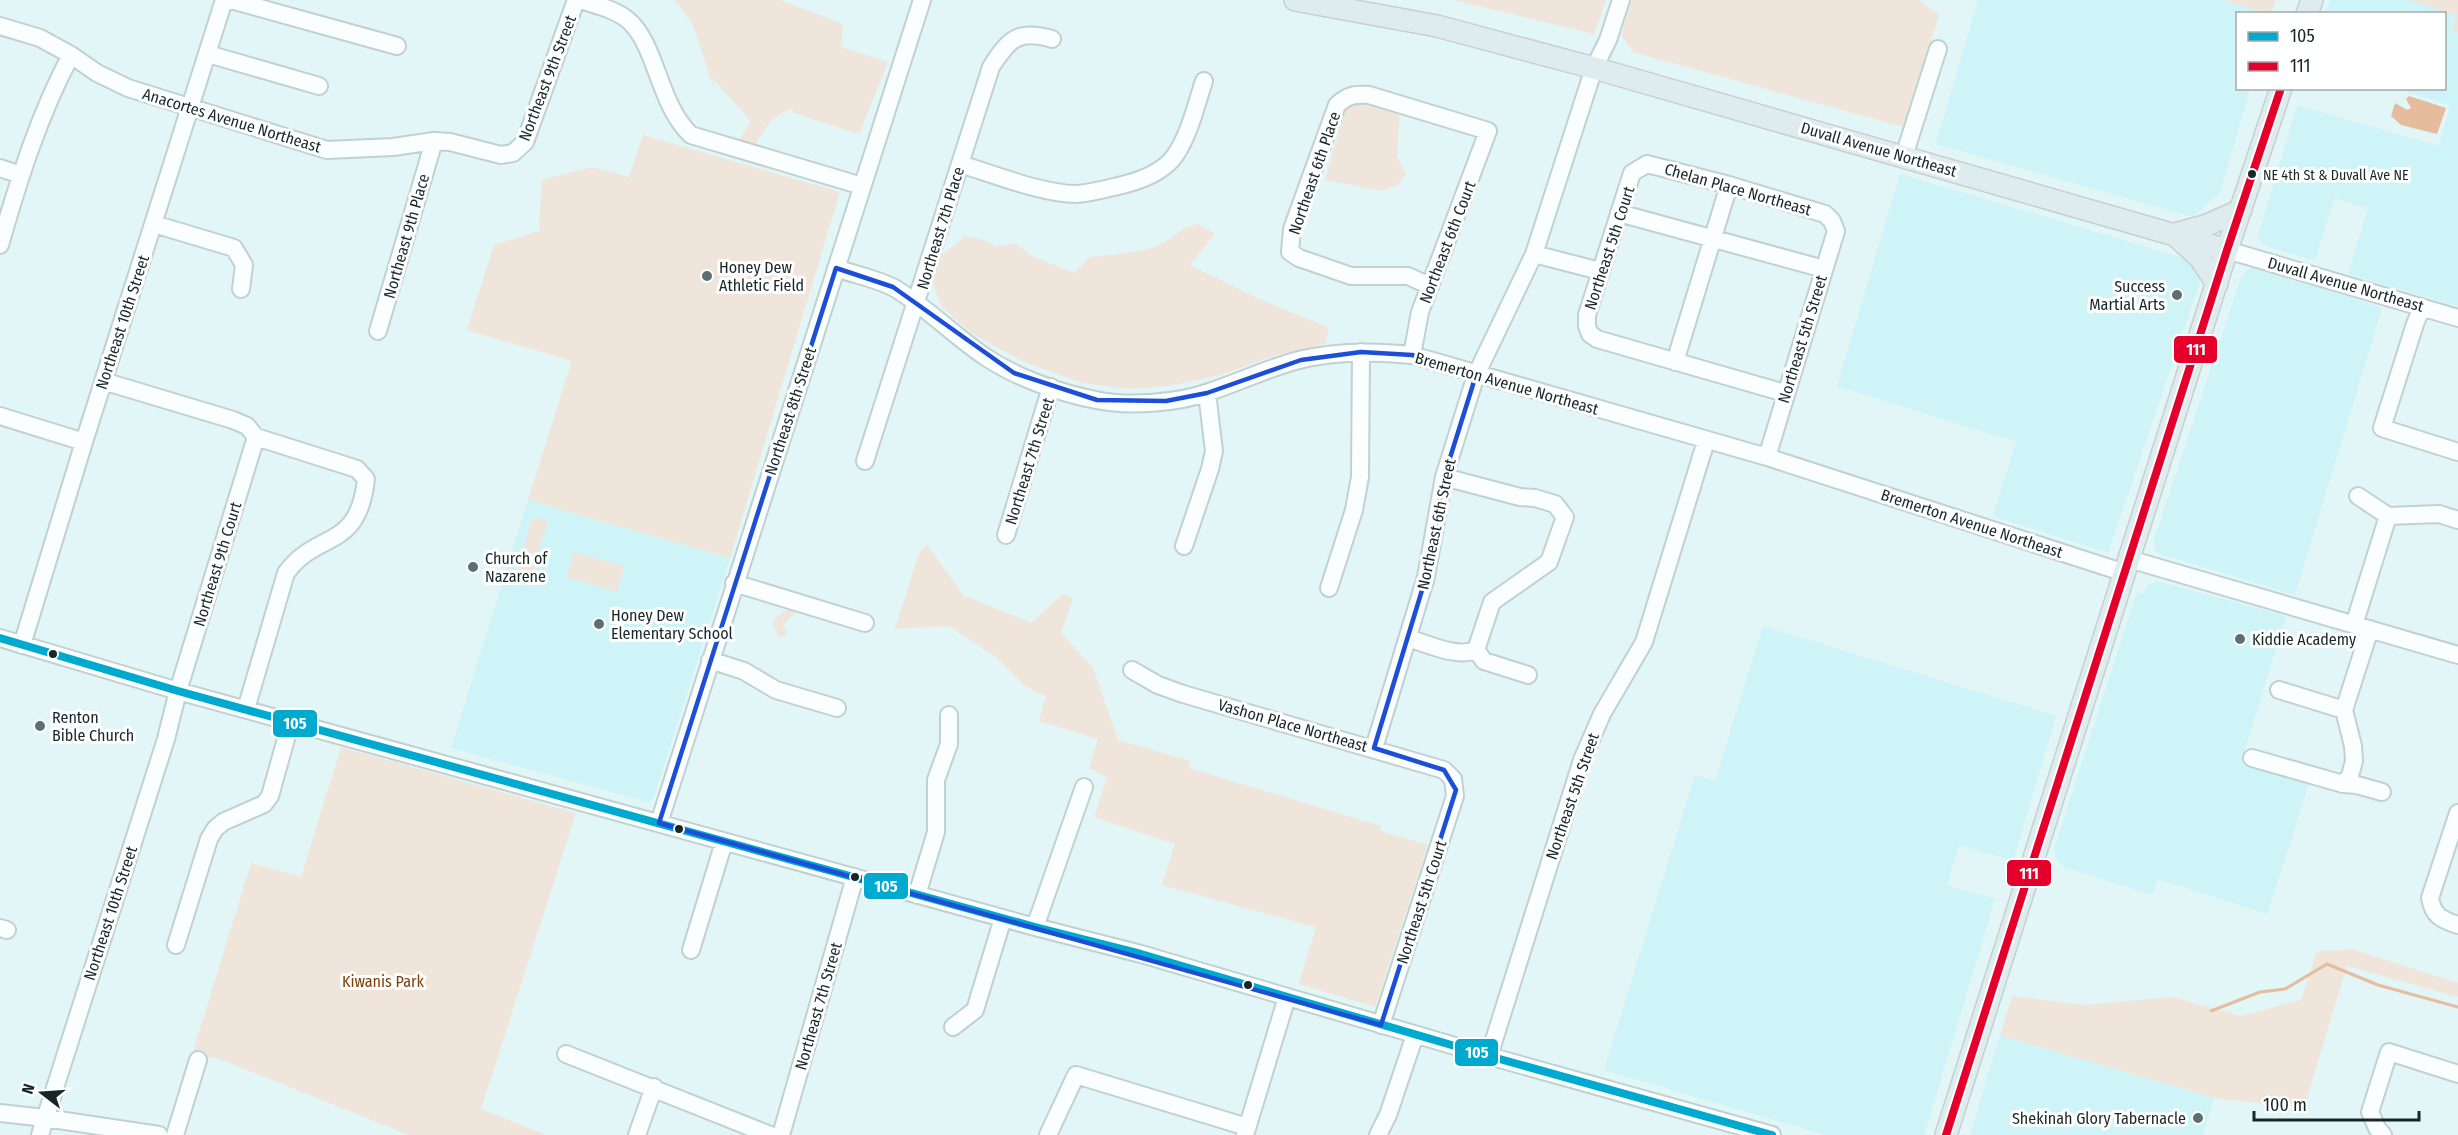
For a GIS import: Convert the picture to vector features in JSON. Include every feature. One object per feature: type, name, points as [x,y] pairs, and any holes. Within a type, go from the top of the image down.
[{"type":"main road","name":"Duvall Avenue Northeast","points":[[1295,0],[1437,26],[1594,68],[2228,250]]},
{"type":"main road","points":[[1946,1135],[2280,90]]},
{"type":"main road","points":[[2174,234],[2207,225],[2241,210]]},
{"type":"main road","points":[[2174,234],[2200,258],[2217,284]]},
{"type":"street","name":"Northeast 10th Street","points":[[22,645],[224,0]]},
{"type":"street","points":[[231,0],[396,46]]},
{"type":"street","points":[[578,0],[613,11],[638,31],[674,115],[691,135],[862,186]]},
{"type":"street","name":"Northeast 9th Street","points":[[513,153],[525,142],[538,99],[554,67],[578,0]]},
{"type":"street","name":"Northeast 8th Street","points":[[659,823],[922,0]]},
{"type":"street","name":"Northeast 6th Street","points":[[1374,748],[1426,577],[1444,477],[1476,375],[1534,254],[1594,68],[1608,40],[1621,0]]},
{"type":"street","name":"Anacortes Avenue Northeast","points":[[0,26],[40,38],[71,55],[97,74],[128,88],[327,150],[393,147],[434,141],[450,142],[501,155],[513,153]]},
{"type":"street","name":"Northeast 7th Place","points":[[865,461],[991,68],[1003,48],[1017,37],[1034,34],[1052,39]]},
{"type":"street","points":[[1904,156],[1938,49]]},
{"type":"street","points":[[208,54],[319,86]]},
{"type":"street","points":[[0,244],[45,106],[71,55]]},
{"type":"street","points":[[960,164],[1050,190],[1074,194],[1097,192],[1142,180],[1163,168],[1176,155],[1187,134],[1204,81]]},
{"type":"street","name":"Northeast 6th Court","points":[[1345,97],[1353,94],[1369,95],[1488,131],[1420,312],[1412,355]]},
{"type":"street","name":"Northeast 6th Place","points":[[1345,97],[1337,105],[1300,206],[1292,229],[1290,252],[1299,258],[1350,276],[1408,276],[1430,286]]},
{"type":"street","name":"Northeast 9th Place","points":[[378,331],[434,141]]},
{"type":"street","name":"Chelan Place Northeast","points":[[1641,166],[1647,164],[1729,184],[1825,214],[1832,221]]},
{"type":"street","name":"Northeast 5th Court","points":[[1641,166],[1632,173],[1587,315],[1587,326],[1590,334],[1597,339],[1675,362]]},
{"type":"street","points":[[0,168],[21,175]]},
{"type":"street","points":[[1729,184],[1675,362],[1785,393]]},
{"type":"street","points":[[1619,213],[1824,269]]},
{"type":"street","name":"Northeast 5th Street","points":[[1767,457],[1836,231],[1832,221]]},
{"type":"street","points":[[154,224],[234,248],[241,256],[244,265],[241,290]]},
{"type":"street","name":"Duvall Avenue Northeast","points":[[2228,250],[2458,318]]},
{"type":"street","points":[[1534,254],[1600,272]]},
{"type":"street","name":"Bremerton Avenue Northeast","points":[[836,268],[893,287],[986,357],[1014,373],[1051,387],[1097,400],[1130,403],[1166,401],[1207,393],[1257,373],[1301,360],[1361,352],[1412,355],[1767,457],[2127,566],[2362,627],[2458,655]]},
{"type":"street","points":[[2422,307],[2382,428],[2458,452]]},
{"type":"street","points":[[1329,588],[1354,510],[1360,477],[1361,352]]},
{"type":"street","points":[[103,381],[233,420],[247,426],[256,437],[357,469],[366,479],[354,521],[332,540],[306,552],[294,561],[286,573],[246,709]]},
{"type":"street","name":"Northeast 7th Street","points":[[1006,535],[1051,387]]},
{"type":"street","points":[[1184,546],[1214,451],[1207,393]]},
{"type":"street","points":[[0,416],[84,442]]},
{"type":"street","name":"Northeast 9th Court","points":[[178,691],[256,437]]},
{"type":"street","name":"Northeast 5th Street","points":[[1489,1056],[1582,760],[1602,714],[1644,642],[1706,441]]},
{"type":"street","points":[[1444,477],[1555,504],[1565,517],[1549,562],[1492,602],[1476,650]]},
{"type":"street","points":[[2358,496],[2388,516],[2439,514],[2458,520]]},
{"type":"street","points":[[2343,784],[2350,776],[2354,761],[2353,746],[2344,710],[2388,516]]},
{"type":"street","points":[[734,583],[865,623]]},
{"type":"street","points":[[0,638],[178,691],[917,895],[1142,954],[1489,1056],[1716,1128],[1772,1135]]},
{"type":"street","points":[[1408,638],[1458,652],[1467,653],[1476,650]]},
{"type":"street","points":[[1476,650],[1484,661],[1528,675]]},
{"type":"street","points":[[710,660],[744,671],[776,690],[837,708]]},
{"type":"street","name":"Vashon Place Northeast","points":[[1132,670],[1158,685],[1183,694],[1444,770],[1453,779]]},
{"type":"street","points":[[2279,690],[2344,710]]},
{"type":"street","name":"Northeast 10th Street","points":[[40,1135],[166,739],[178,691]]},
{"type":"street","points":[[917,895],[936,832],[936,780],[949,744],[949,715]]},
{"type":"street","points":[[176,945],[209,839],[223,822],[264,804],[270,796],[291,721]]},
{"type":"street","points":[[2252,758],[2343,784],[2357,785],[2382,792]]},
{"type":"street","name":"Northeast 5th Court","points":[[1381,1025],[1455,796],[1453,779]]},
{"type":"street","points":[[1035,927],[1084,787]]},
{"type":"street","points":[[2458,813],[2430,898],[2432,907],[2442,920],[2458,925]]},
{"type":"street","points":[[691,950],[724,842]]},
{"type":"street","name":"Northeast 7th Street","points":[[781,1135],[855,877]]},
{"type":"street","points":[[953,1027],[975,1010],[1003,918]]},
{"type":"street","points":[[1048,1135],[1076,1075],[1246,1131],[1287,997]]},
{"type":"street","points":[[1378,1135],[1388,1115],[1415,1035]]},
{"type":"street","points":[[2383,1135],[2370,1112],[2389,1052],[2458,1074]]},
{"type":"street","points":[[567,1054],[770,1135]]},
{"type":"street","points":[[175,1135],[198,1060]]},
{"type":"street","points":[[637,1135],[654,1087]]},
{"type":"street","points":[[0,1113],[159,1135]]},
{"type":"highlighted area","points":[[836,268],[893,287],[1014,373],[1097,400],[1166,401],[1207,393],[1301,360],[1361,352],[1412,355],[1476,375],[1444,477],[1426,577],[1374,748],[1444,770],[1456,790],[1381,1025],[659,823]]},
{"type":"shaded area","points":[[1978,0],[2222,0],[2265,12],[2236,12],[2236,90],[2250,90],[2220,192],[2193,217],[1936,144]]},
{"type":"shaded area","points":[[2330,0],[2458,0],[2458,306],[2348,274],[2368,208],[2334,198],[2315,261],[2269,247],[2262,243],[2258,236],[2297,105],[2439,146],[2450,105],[2400,90],[2446,90],[2446,12],[2326,12]]},
{"type":"shaded area","points":[[2409,96],[2446,108],[2437,134],[2401,125],[2391,116],[2395,103],[2407,110],[2411,108],[2406,99]]},
{"type":"shaded area","points":[[1900,174],[2184,258],[2196,268],[2200,282],[2108,553],[1993,516],[2016,442],[1837,386]]},
{"type":"shaded area","points":[[2256,265],[2382,308],[2295,595],[2160,554],[2155,550],[2154,540],[2241,277],[2248,269]]},
{"type":"shaded area","name":"Honey Dew Elementary School","points":[[528,500],[730,558],[654,797],[648,802],[451,748]]},
{"type":"shaded area","points":[[2157,581],[2286,616],[2242,759],[2310,781],[2267,914],[2158,879],[2152,895],[2064,867],[2055,857],[2055,846],[2137,592],[2143,594],[2149,584]]},
{"type":"shaded area","points":[[1763,626],[2056,716],[2013,861],[1959,845],[1947,885],[1995,899],[1924,1135],[1826,1135],[1604,1070],[1695,775],[1715,781]]},
{"type":"shaded area","points":[[2000,1035],[2214,1098],[2203,1135],[1970,1135]]},
{"type":"green space","points":[[675,0],[780,0],[843,24],[841,47],[888,62],[859,134],[794,113],[792,108],[771,120],[754,146],[737,144],[751,121],[712,78],[714,89],[693,25]]},
{"type":"green space","points":[[1454,0],[1606,0],[1594,34]]},
{"type":"green space","points":[[1632,0],[1919,0],[1939,15],[1904,127],[1633,52],[1621,35]]},
{"type":"green space","points":[[2222,0],[2276,0],[2271,12],[2262,12]]},
{"type":"green space","points":[[2409,0],[2458,0],[2458,33],[2453,31],[2456,15]]},
{"type":"green space","points":[[1360,98],[1400,109],[1397,156],[1406,174],[1399,184],[1383,191],[1325,180],[1345,111]]},
{"type":"green space","name":"Honey Dew Athletic Field","points":[[643,135],[840,192],[730,558],[528,500],[572,361],[467,330],[494,245],[539,231],[542,180],[592,167],[629,177]]},
{"type":"green space","points":[[1199,224],[1215,234],[1190,265],[1255,297],[1329,328],[1325,344],[1276,355],[1220,375],[1170,386],[1129,389],[1082,383],[1022,361],[971,333],[942,307],[933,285],[938,259],[965,236],[983,240],[997,247],[1015,243],[1032,256],[1074,273],[1090,257],[1144,250],[1166,241],[1187,227]]},
{"type":"green space","points":[[532,517],[548,521],[532,573],[518,570]]},
{"type":"green space","points":[[927,544],[963,595],[1031,623],[1063,594],[1073,598],[1061,633],[1093,668],[1118,740],[1191,761],[1189,768],[1381,826],[1380,831],[1428,845],[1375,1007],[1299,984],[1316,927],[1162,885],[1175,844],[1094,817],[1107,777],[1089,768],[1098,739],[1039,721],[1046,696],[1026,687],[997,658],[949,626],[895,629],[919,553]]},
{"type":"green space","points":[[574,552],[624,566],[617,592],[566,577]]},
{"type":"green space","points":[[789,610],[796,613],[782,628],[787,631],[784,636],[779,637],[772,622],[784,611]]},
{"type":"green space","name":"Kiwanis Park","points":[[341,747],[576,813],[481,1109],[546,1135],[409,1135],[217,1058],[192,1055],[251,863],[301,877]]},
{"type":"green space","points":[[2352,949],[2458,983],[2458,997],[2347,966],[2304,1108],[2214,1098],[2000,1035],[2012,996],[2082,1005],[2173,997],[2240,1016],[2301,1000],[2317,951]]},
{"type":"waterway","points":[[2211,1011],[2260,992],[2285,989],[2327,964],[2378,985],[2458,1007]]},
{"type":"transit line","name":"111","points":[[1946,1135],[2227,250],[2280,90]]},
{"type":"transit line","name":"105","points":[[0,638],[178,691],[1035,927],[1141,954],[1489,1056],[1772,1135]]},
{"type":"place","name":"NE 4th St & Duvall Ave NE","points":[[2252,174]]},
{"type":"place","name":"Honey Dew Athletic Field","points":[[707,276]]},
{"type":"place","name":"Success Martial Arts","points":[[2177,295]]},
{"type":"place","name":"Church of Nazarene","points":[[473,567]]},
{"type":"place","name":"Honey Dew Elementary School","points":[[599,624]]},
{"type":"place","name":"Kiddie Academy","points":[[2240,639]]},
{"type":"place","name":"Renton Bible Church","points":[[40,726]]},
{"type":"place","name":"Shekinah Glory Tabernacle","points":[[2198,1118]]}]
